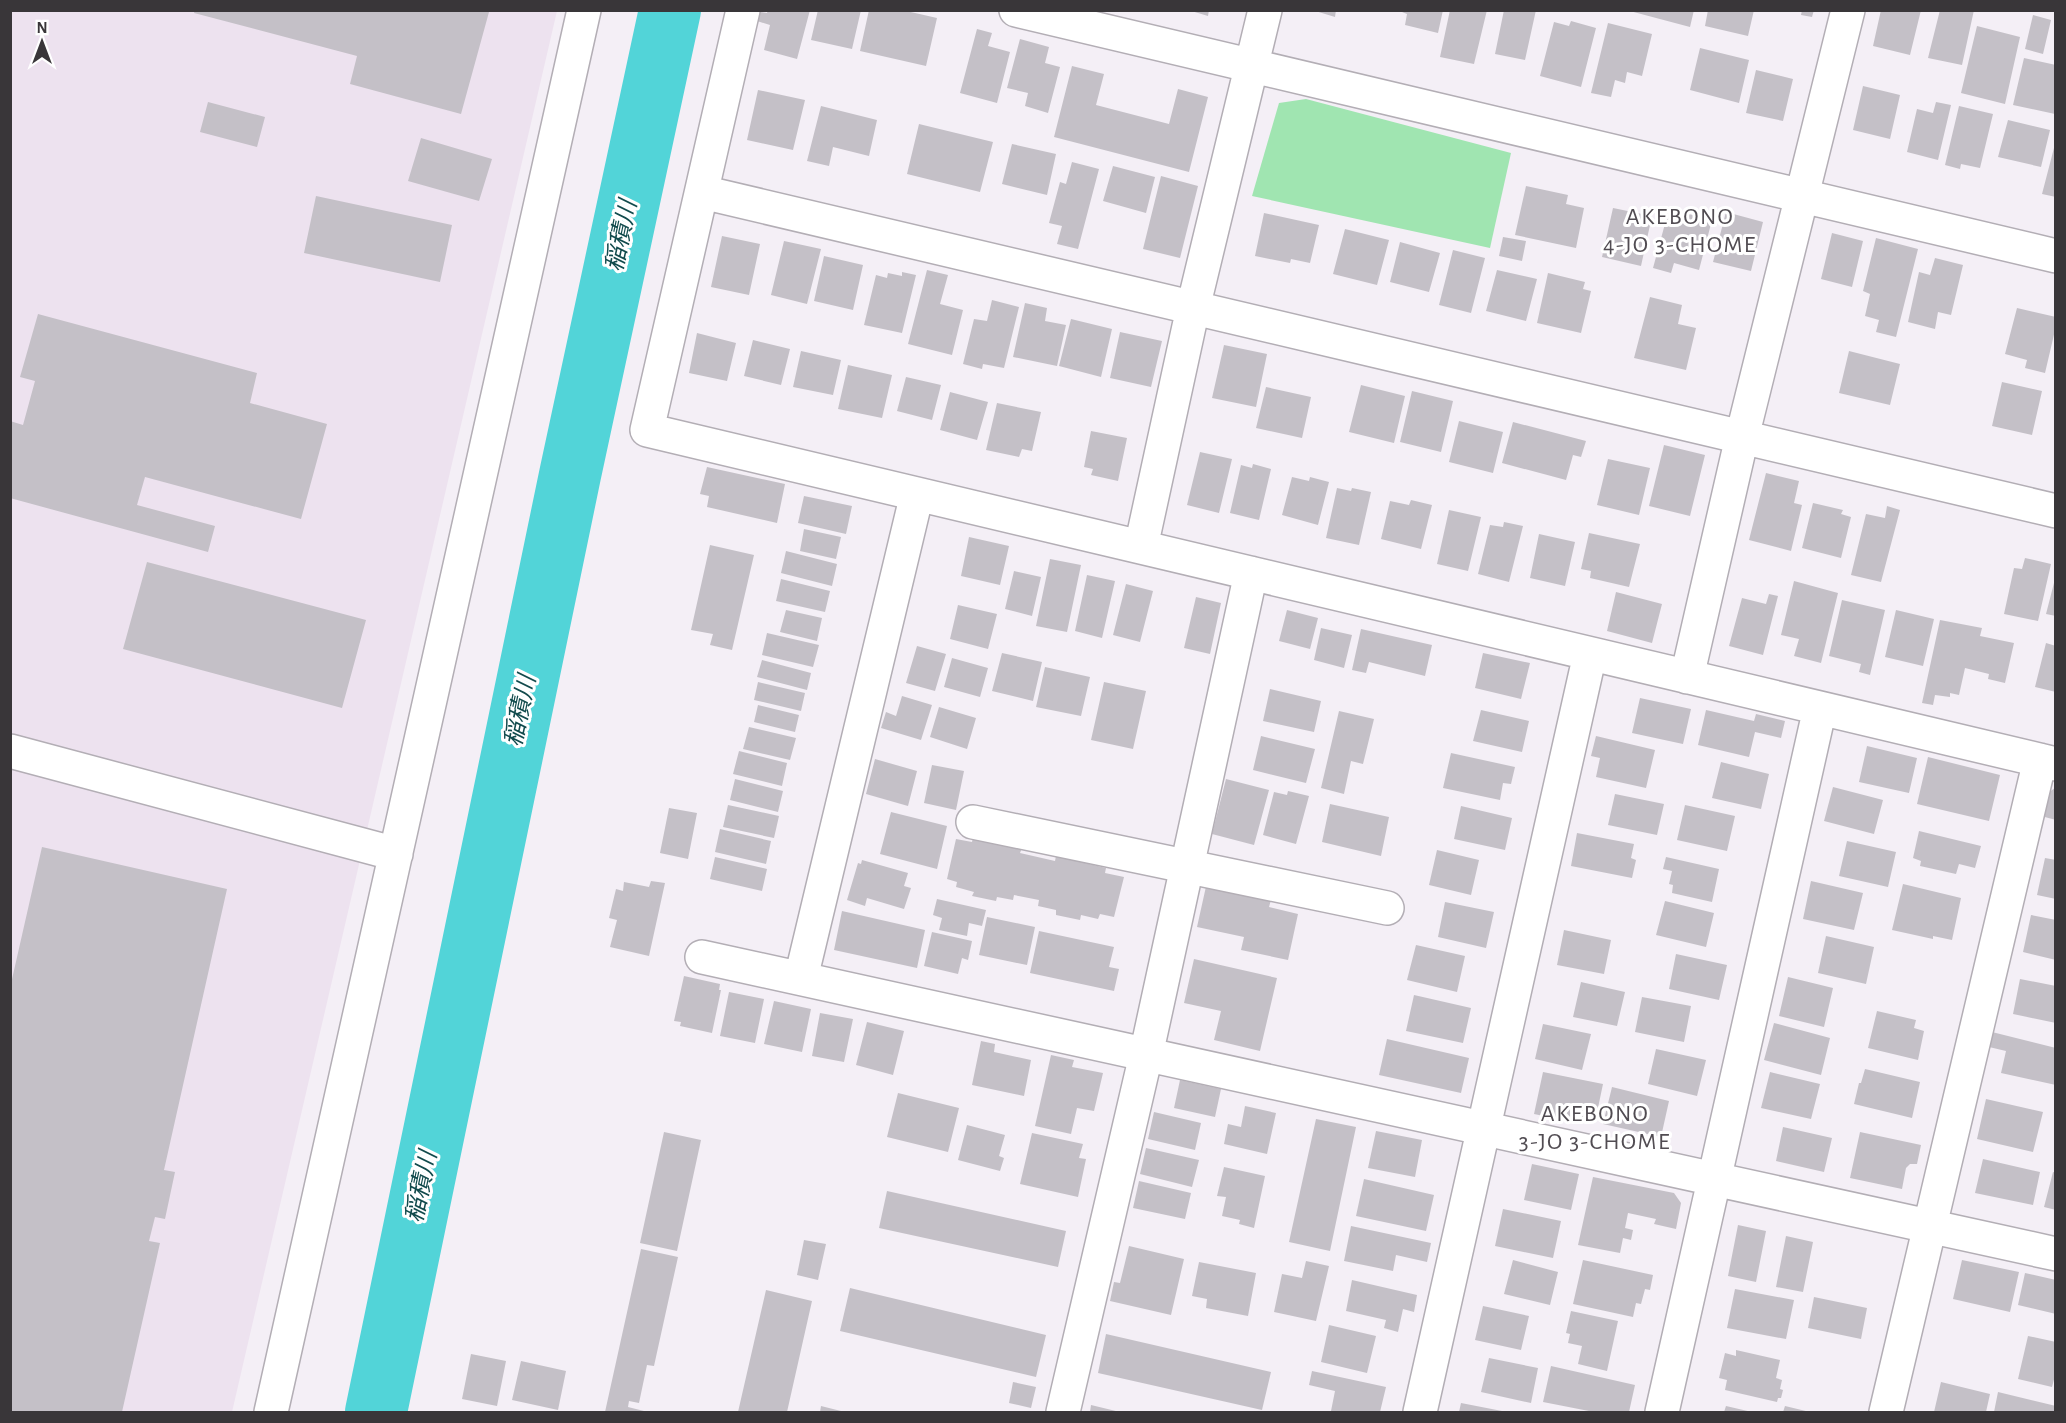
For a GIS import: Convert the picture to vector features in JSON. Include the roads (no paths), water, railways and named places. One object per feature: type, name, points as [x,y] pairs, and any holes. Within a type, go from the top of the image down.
[{"type":"street","points":[[271,1413],[584,10]]},
{"type":"street","points":[[743,10],[647,430],[2048,762],[1930,1227],[1886,1413]]},
{"type":"street","points":[[1016,10],[2055,256]]},
{"type":"street","points":[[1141,547],[1193,308],[1265,10]]},
{"type":"street","points":[[1687,677],[1742,437],[1848,10]]},
{"type":"street","points":[[702,192],[2055,511]]},
{"type":"street","points":[[801,978],[917,494]]},
{"type":"street","points":[[1063,1413],[1146,1055],[1251,573]]},
{"type":"street","points":[[1420,1413],[1590,654]]},
{"type":"street","points":[[1662,1413],[1820,708]]},
{"type":"street","points":[[10,751],[396,854]]},
{"type":"street","points":[[973,822],[1387,908]]},
{"type":"street","points":[[702,957],[2055,1254]]},
{"type":"waterway","name":"稲積川","points":[[376,1412],[570,475],[670,10]]},
{"type":"district","name":"AKEBONO 4-JO 3-CHOME","points":[[1680,231]]},
{"type":"district","name":"AKEBONO 3-JO 3-CHOME","points":[[1595,1128]]}]
